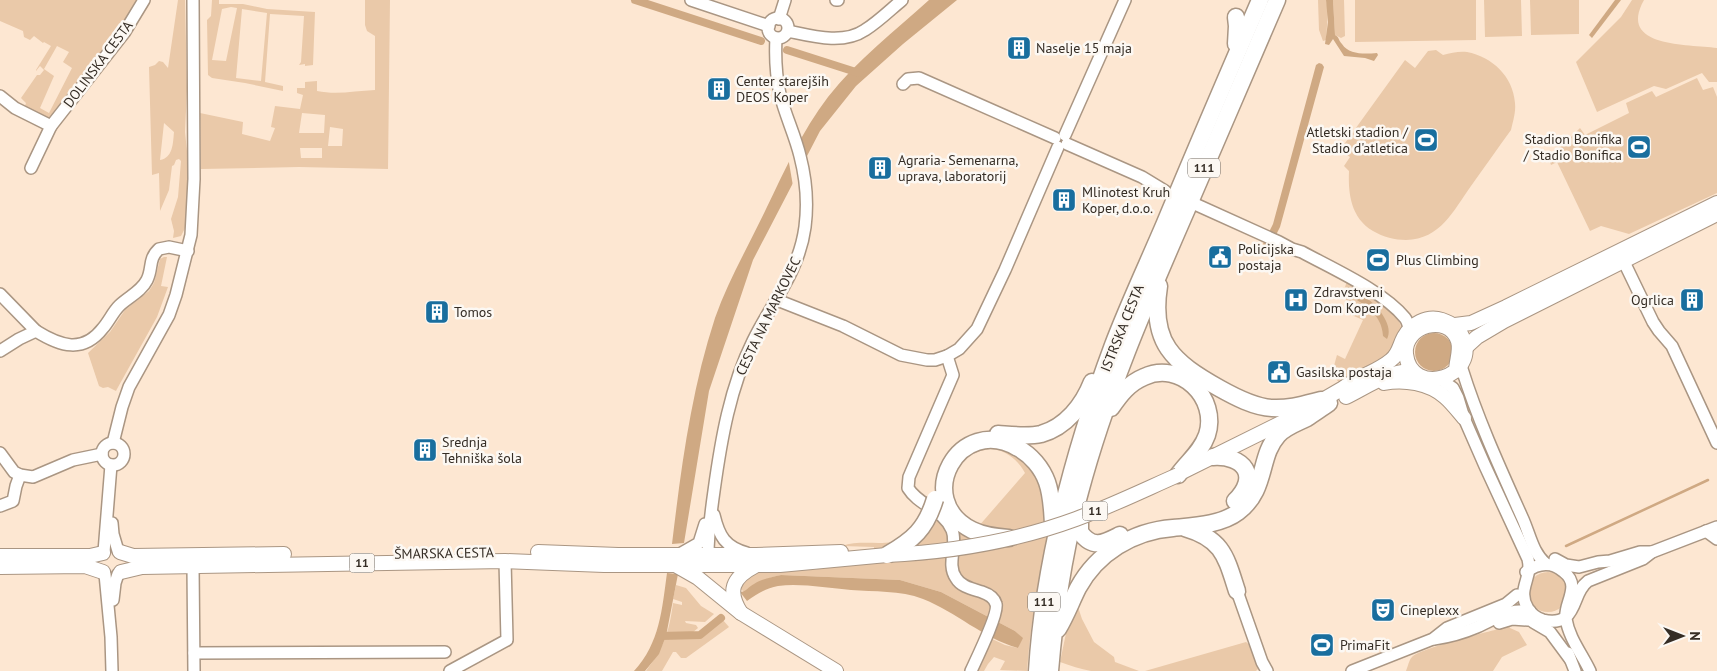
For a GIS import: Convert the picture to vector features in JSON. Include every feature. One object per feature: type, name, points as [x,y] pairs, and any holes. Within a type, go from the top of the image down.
[{"type":"highway","name":"ISTRSKA CESTA","points":[[1037,671],[1045,592],[1056,534],[1077,449],[1113,344],[1260,0]]},
{"type":"highway","name":"ISTRSKA CESTA","points":[[1053,638],[1063,566],[1080,492],[1102,420],[1123,361],[1161,268],[1277,0]]},
{"type":"highway","points":[[1233,61],[1237,34],[1236,16]]},
{"type":"highway","points":[[1161,268],[1156,310],[1158,325],[1168,350],[1182,365],[1226,393],[1260,406],[1289,408],[1325,402]]},
{"type":"highway","points":[[936,500],[944,465],[954,450],[966,441],[983,435],[1042,434],[1070,417],[1090,386],[1100,360],[1113,344]]},
{"type":"highway","points":[[1102,420],[1132,383],[1146,376],[1159,373],[1171,374],[1191,383],[1206,402],[1209,424],[1204,442],[1198,452],[1178,474]]},
{"type":"highway","points":[[1053,638],[1084,579],[1112,549],[1128,540],[1155,530],[1183,528],[1226,518],[1236,513],[1253,497],[1270,448],[1278,435],[1325,402]]},
{"type":"highway","points":[[880,556],[903,545],[918,533],[928,520],[949,465],[962,450],[980,441],[1004,441],[1020,449],[1030,457],[1044,475],[1050,494],[1056,534]]},
{"type":"highway","points":[[1080,492],[1080,532],[1088,541],[1093,543],[1104,542],[1149,523],[1212,513],[1233,503],[1246,487],[1248,481],[1245,470],[1242,464],[1230,457],[1213,457]]},
{"type":"highway","points":[[936,500],[961,523],[981,534],[1009,538]]},
{"type":"highway","points":[[1183,528],[1199,532],[1216,543],[1225,556],[1237,591]]},
{"type":"highway","name":"11","points":[[1050,671],[1053,638]]},
{"type":"main road","points":[[1408,334],[1432,325],[1456,330],[1717,203]]},
{"type":"main road","points":[[1465,348],[1477,337],[1504,321],[1715,216]]},
{"type":"main road","points":[[1438,319],[1456,330],[1464,341],[1465,348],[1459,367],[1451,375],[1440,379],[1424,378],[1414,372],[1403,371],[1325,402],[1346,387],[1392,360],[1398,354],[1408,334],[1424,320],[1438,319]]},
{"type":"main road","points":[[1456,330],[1459,344],[1459,367]]},
{"type":"main road","points":[[1346,387],[1389,368],[1401,360],[1406,354],[1408,334]]},
{"type":"main road","points":[[1406,354],[1414,372]]},
{"type":"main road","points":[[1370,385],[1398,382],[1420,384],[1444,395],[1470,414]]},
{"type":"main road","name":"11","points":[[708,560],[755,560],[780,566],[937,551],[1009,538],[1075,519],[1122,500],[1325,402]]},
{"type":"main road","points":[[111,552],[123,556],[125,564],[111,573],[100,569],[99,560],[111,552]]},
{"type":"main road","name":"ŠMARSKA CESTA","points":[[0,556],[93,556],[111,552],[133,556],[527,552],[708,560]]},
{"type":"main road","points":[[676,560],[741,613],[836,671]]},
{"type":"main road","name":"ŠMARSKA CESTA","points":[[0,567],[85,566],[111,573],[137,567],[506,561],[604,565],[676,560]]},
{"type":"main road","points":[[708,560],[710,580],[723,599]]},
{"type":"main road","points":[[741,613],[734,596],[736,580],[755,560]]},
{"type":"street","name":"DOLINSKA CESTA","points":[[30,168],[51,126],[124,33],[144,0]]},
{"type":"street","points":[[114,443],[122,406],[129,387],[169,315],[191,236],[194,179],[193,0]]},
{"type":"street","points":[[691,0],[769,26]]},
{"type":"street","points":[[779,19],[785,0]]},
{"type":"street","points":[[788,31],[825,38],[852,36],[865,31],[902,0]]},
{"type":"street","points":[[777,300],[843,326],[901,355],[935,360],[959,349],[977,329],[1125,0]]},
{"type":"street","points":[[779,19],[787,23],[788,31],[785,36],[776,38],[770,33],[769,26],[773,20],[779,19]]},
{"type":"street","name":"CESTA NA MARKOVEC","points":[[708,560],[712,506],[723,436],[738,374],[753,340],[777,300],[796,262],[802,244],[806,215],[805,179],[779,86],[775,56],[776,38]]},
{"type":"street","points":[[903,84],[908,79],[919,78],[1142,177],[1165,191]]},
{"type":"street","points":[[0,96],[15,108],[51,126]]},
{"type":"street","points":[[1197,205],[1302,252],[1348,277],[1388,303],[1405,318],[1408,334]]},
{"type":"street","points":[[0,294],[36,331],[56,343],[78,345],[94,338],[121,304],[144,285],[152,257],[159,249],[169,247],[188,251]]},
{"type":"street","points":[[1624,262],[1656,326],[1672,346],[1717,443]]},
{"type":"street","points":[[1388,303],[1395,304],[1424,320]]},
{"type":"street","points":[[0,352],[19,339],[36,331]]},
{"type":"street","points":[[947,356],[953,374],[908,482],[908,488],[911,494],[936,500],[942,516],[951,528],[954,538],[953,571],[955,578],[962,584],[987,594],[994,600],[997,608],[971,671]]},
{"type":"street","points":[[1459,367],[1471,408],[1470,414],[1514,531],[1528,560],[1524,589],[1526,614]]},
{"type":"street","points":[[1440,379],[1453,388],[1470,414],[1525,523],[1537,555],[1546,564]]},
{"type":"street","points":[[114,443],[121,447],[124,454],[120,462],[111,465],[104,461],[102,454],[105,446],[114,443]]},
{"type":"street","points":[[0,453],[14,472],[33,477],[73,460],[102,454]]},
{"type":"street","points":[[111,465],[110,491],[113,534],[111,552]]},
{"type":"street","points":[[0,506],[13,502],[20,475]]},
{"type":"street","points":[[676,560],[698,543],[712,506]]},
{"type":"street","points":[[712,506],[720,536],[725,542],[755,560]]},
{"type":"street","points":[[1525,523],[1546,554],[1568,571],[1574,581],[1575,600],[1573,616],[1582,643],[1583,655]]},
{"type":"street","points":[[1352,671],[1433,639],[1449,637],[1509,612],[1526,614],[1550,621],[1560,620],[1566,617],[1583,585],[1588,581],[1643,559],[1652,552],[1717,526]]},
{"type":"street","points":[[1706,531],[1717,539]]},
{"type":"street","points":[[1433,639],[1447,628],[1506,604],[1517,595],[1526,573],[1537,566],[1546,564],[1568,571],[1590,572],[1610,561],[1640,552],[1652,552]]},
{"type":"street","points":[[450,671],[507,640],[506,561]]},
{"type":"street","points":[[193,566],[194,671]]},
{"type":"street","points":[[1568,571],[1572,592],[1566,610],[1566,617],[1574,642],[1583,655],[1590,671]]},
{"type":"street","points":[[111,573],[112,671]]},
{"type":"street","points":[[1237,591],[1264,668]]},
{"type":"street","points":[[1517,595],[1526,614],[1550,632],[1570,658]]},
{"type":"street","points":[[1550,621],[1560,633],[1575,671]]},
{"type":"street","points":[[194,653],[445,652]]},
{"type":"shaded area","points":[[0,0],[140,0],[131,17],[50,120],[24,109],[26,103],[21,98],[37,75],[40,75],[44,70],[40,66],[36,71],[51,46],[34,36],[30,40],[24,37],[23,31],[0,21]],"holes":[[[57,46],[69,52],[63,62],[72,68],[49,113],[40,108],[54,76],[44,69]]]},
{"type":"shaded area","points":[[178,0],[185,0],[187,89],[185,132],[187,151],[186,226],[181,236],[173,238],[174,231],[171,219],[178,197],[181,161],[179,159],[176,160],[172,166],[169,190],[160,211],[159,173],[152,175],[149,67],[159,61],[163,62],[168,68]],"holes":[[[164,123],[174,132],[170,153],[160,160]]]},
{"type":"shaded area","points":[[212,0],[219,0],[219,4],[243,4],[267,9],[315,12],[313,65],[299,65],[301,62],[304,16],[270,14],[265,82],[283,86],[283,91],[212,78],[208,75],[207,20],[211,16]],"holes":[[[237,8],[226,61],[212,60],[222,9]],[[242,9],[267,13],[261,81],[236,78]]]},
{"type":"shaded area","points":[[365,0],[390,0],[388,169],[299,167],[201,169],[200,113],[243,122],[242,134],[270,141],[275,128],[271,127],[275,106],[300,109],[303,95],[297,93],[297,88],[305,88],[305,82],[317,81],[317,91],[324,92],[338,93],[375,90],[375,36],[367,31],[365,25]],"holes":[[[302,113],[325,115],[324,133],[299,133]],[[330,127],[343,129],[342,146],[328,146]],[[300,148],[322,148],[322,158],[301,158]]]},
{"type":"shaded area","points":[[929,0],[957,0],[903,44],[856,86],[820,131],[753,260],[709,391],[684,543],[672,544],[683,459],[699,374],[715,318],[732,277],[794,151],[828,97],[839,83],[877,46]]},
{"type":"shaded area","points":[[1318,0],[1326,0],[1328,11],[1326,40],[1323,41],[1319,30]]},
{"type":"shaded area","points":[[1326,0],[1333,0],[1335,35],[1341,43],[1345,48],[1353,52],[1377,53],[1378,55],[1374,61],[1344,56],[1333,39],[1329,45],[1325,44],[1328,22]]},
{"type":"shaded area","points":[[1333,0],[1344,0],[1345,36],[1341,38],[1335,35]]},
{"type":"shaded area","points":[[1355,0],[1476,0],[1476,40],[1355,42]]},
{"type":"shaded area","points":[[1484,0],[1521,0],[1522,36],[1485,37]]},
{"type":"shaded area","points":[[1530,0],[1579,0],[1579,34],[1531,35]]},
{"type":"shaded area","points":[[1615,0],[1621,0],[1592,38],[1589,35]]},
{"type":"shaded area","points":[[1632,0],[1644,0],[1638,16],[1640,27],[1648,35],[1674,44],[1717,48],[1717,82],[1709,82],[1702,73],[1666,89],[1654,86],[1597,112],[1576,62],[1621,17]]},
{"type":"shaded area","name":"Atletski stadion / Stadio d'atletica","points":[[1436,50],[1443,55],[1467,52],[1485,58],[1500,69],[1510,84],[1515,103],[1511,130],[1445,222],[1428,235],[1418,238],[1406,240],[1389,238],[1366,226],[1355,212],[1350,197],[1349,171],[1344,166],[1350,157],[1340,150],[1405,60],[1415,68],[1428,51]]},
{"type":"shaded area","points":[[1319,63],[1324,67],[1280,227],[1270,247],[1267,249],[1263,244],[1273,224],[1316,65]]},
{"type":"shaded area","name":"Stadion Bonifika / Stadio Bonifica","points":[[1697,78],[1703,90],[1713,87],[1717,97],[1717,193],[1629,234],[1601,226],[1590,231],[1557,162],[1551,165],[1549,159],[1580,128],[1585,135],[1629,113],[1626,103],[1652,91],[1656,97]]},
{"type":"shaded area","points":[[167,257],[161,286],[168,287],[157,317],[116,391],[108,387],[103,388],[99,386],[88,353],[110,332],[125,310],[149,291],[154,283],[160,259]]},
{"type":"shaded area","points":[[1347,281],[1387,308],[1399,321],[1401,330],[1393,354],[1340,383],[1334,374],[1337,355],[1345,359],[1363,320],[1347,313],[1349,303],[1343,296],[1347,289],[1345,287]]},
{"type":"shaded area","points":[[1348,287],[1369,300],[1381,312],[1389,329],[1387,339],[1383,336],[1382,328],[1375,315],[1364,305],[1345,293]]},
{"type":"shaded area","points":[[1434,333],[1448,338],[1453,352],[1448,366],[1434,371],[1420,366],[1415,352],[1420,338]]},
{"type":"shaded area","points":[[1460,389],[1522,529],[1526,547],[1457,391]]},
{"type":"shaded area","points":[[990,443],[1003,445],[1023,456],[1041,480],[1048,501],[1047,540],[1034,611],[1027,671],[1000,670],[1005,661],[994,657],[984,671],[975,671],[990,638],[1005,645],[1018,648],[1022,638],[1015,631],[941,592],[900,580],[781,575],[761,581],[744,592],[739,587],[744,577],[755,572],[810,570],[842,566],[845,563],[874,561],[874,547],[842,546],[857,543],[897,541],[909,535],[929,504],[935,499],[945,496],[951,473],[958,460],[969,450]],"holes":[[[985,450],[996,450],[1010,456],[1025,473],[978,527],[969,524],[956,511],[950,494],[952,475],[959,463],[967,457]]]},
{"type":"shaded area","points":[[1548,572],[1562,578],[1568,592],[1562,606],[1548,612],[1534,606],[1528,592],[1534,578]]},
{"type":"shaded area","points":[[667,573],[678,574],[666,636],[659,654],[645,671],[634,671],[643,660],[655,637]]},
{"type":"shaded area","points":[[781,575],[900,580],[941,592],[1015,631],[1023,638],[1018,648],[1005,644],[935,604],[905,594],[787,585],[769,588],[747,601],[740,592],[767,578]]},
{"type":"shaded area","points":[[676,585],[686,588],[701,606],[714,614],[705,622],[685,621],[686,623],[696,625],[698,628],[692,633],[693,638],[697,639],[722,619],[729,627],[686,658],[681,658],[676,652],[673,652],[662,671],[646,671],[665,639],[673,603],[682,605],[682,602],[673,599]]},
{"type":"shaded area","points":[[1076,601],[1082,619],[1094,642],[1114,657],[1115,662],[1139,671],[1091,671],[1060,662],[1069,619]]},
{"type":"shaded area","points":[[1509,626],[1519,632],[1527,645],[1502,657],[1493,671],[1406,671],[1411,658],[1418,653]]},
{"type":"shaded area","points":[[1246,642],[1251,646],[1258,669],[1256,671],[1145,671]]},
{"type":"pier","points":[[800,134],[807,160],[793,186],[788,157]]},
{"type":"waterway","points":[[635,0],[761,41]]},
{"type":"waterway","points":[[787,50],[859,73]]},
{"type":"waterway","points":[[1566,546],[1708,480]]},
{"type":"waterway","points":[[659,639],[661,636],[700,635],[721,618]]},
{"type":"place","name":"Naselje 15 maja","points":[[1019,48]]},
{"type":"place","name":"Center starejših DEOS Koper","points":[[719,89]]},
{"type":"place","name":"Atletski stadion / Stadio d'atletica","points":[[1426,140]]},
{"type":"place","name":"Stadion Bonifika / Stadio Bonifica","points":[[1639,147]]},
{"type":"place","name":"Agraria- Semenarna, uprava, laboratorij","points":[[880,168]]},
{"type":"place","name":"Mlinotest Kruh Koper, d.o.o.","points":[[1064,200]]},
{"type":"place","name":"Policijska postaja","points":[[1220,257]]},
{"type":"place","name":"Plus Climbing","points":[[1378,260]]},
{"type":"place","name":"Zdravstveni Dom Koper","points":[[1296,300]]},
{"type":"place","name":"Ogrlica","points":[[1692,300]]},
{"type":"place","name":"Tomos","points":[[437,312]]},
{"type":"place","name":"Gasilska postaja","points":[[1279,372]]},
{"type":"place","name":"Srednja Tehniška šola","points":[[425,450]]},
{"type":"place","name":"Cineplexx","points":[[1383,610]]},
{"type":"place","name":"PrimaFit","points":[[1322,645]]}]
